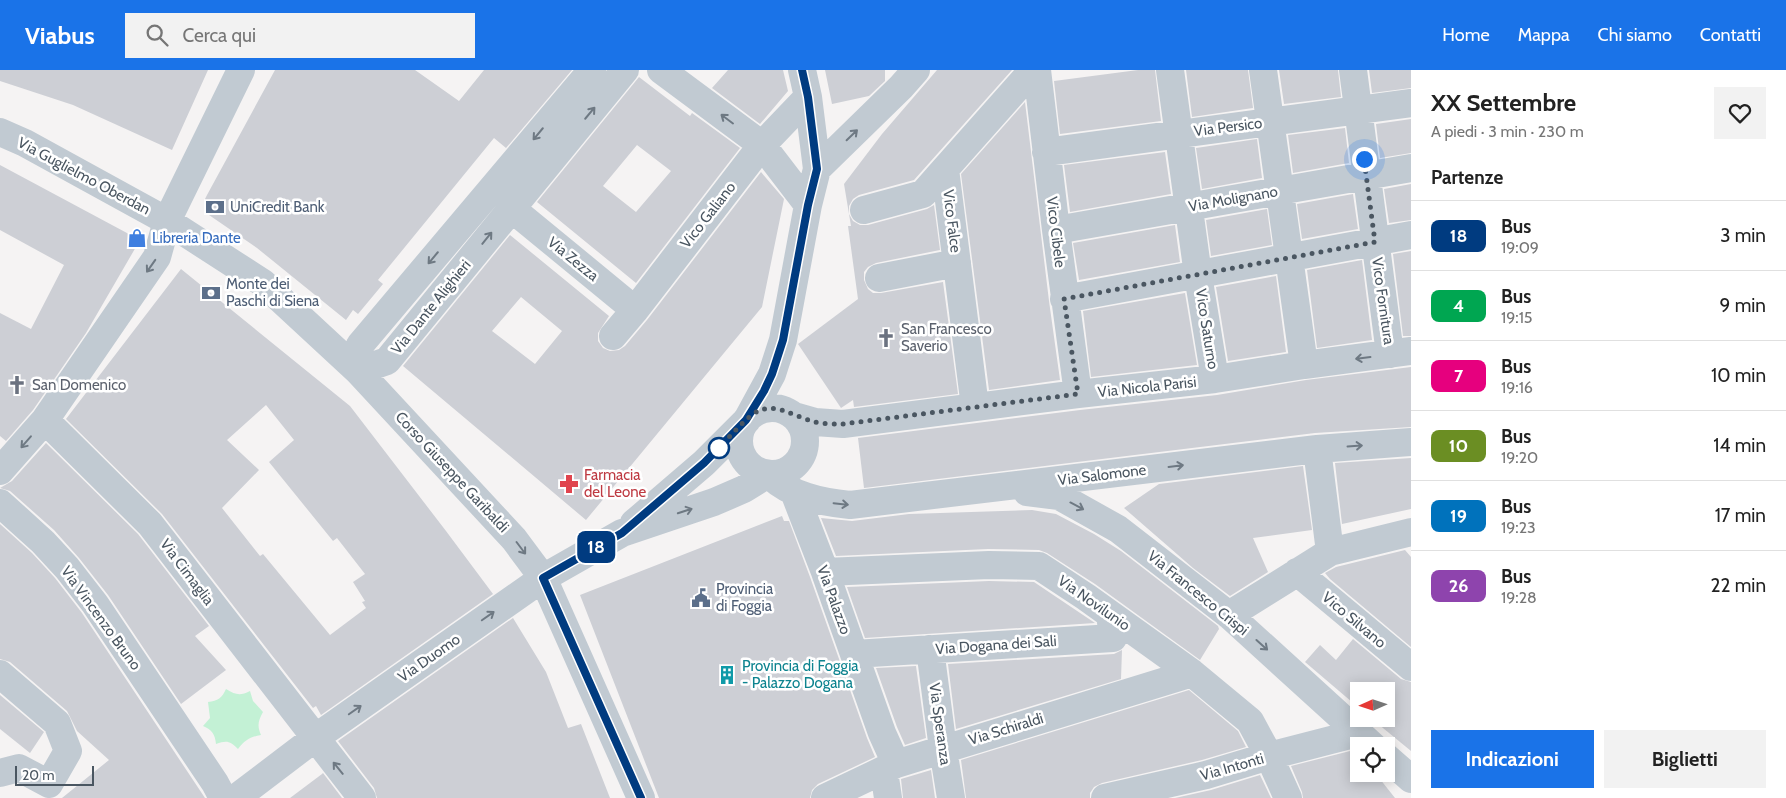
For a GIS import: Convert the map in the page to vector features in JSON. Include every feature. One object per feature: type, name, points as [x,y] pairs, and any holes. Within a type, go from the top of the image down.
[{"type":"street","points":[[2,465],[45,420],[157,257],[167,221],[241,70]]},
{"type":"street","name":"Via Dante Alighieri","points":[[592,70],[360,345],[358,371],[387,360],[625,70]]},
{"type":"street","points":[[661,70],[762,145],[808,205]]},
{"type":"street","points":[[622,533],[704,463],[746,420],[754,413],[770,408],[785,410],[794,416],[802,424],[805,434],[806,445],[803,455],[789,471],[778,474],[758,472],[744,458],[740,449],[739,439],[746,420],[772,374],[783,340],[808,205],[817,169],[808,97],[802,70]]},
{"type":"street","name":"Vico Cibele","points":[[1037,70],[1064,299],[1078,394]]},
{"type":"street","name":"Vico Falce","points":[[975,407],[945,169],[1024,80],[1037,70]]},
{"type":"street","name":"Vico Saturno","points":[[1170,70],[1214,380]]},
{"type":"street","points":[[1263,70],[1304,365]]},
{"type":"street","name":"Vico Fornitura","points":[[1353,70],[1375,242],[1401,352]]},
{"type":"street","points":[[817,169],[905,76]]},
{"type":"street","name":"Vico Galiano","points":[[613,336],[762,145],[808,97]]},
{"type":"street","name":"Via Persico","points":[[1046,152],[1411,103]]},
{"type":"street","name":"Via Guglielmo Oberdan","points":[[0,132],[25,143],[167,221]]},
{"type":"street","name":"Via Molignano","points":[[1056,230],[1411,168]]},
{"type":"street","points":[[864,210],[923,194],[945,169]]},
{"type":"street","name":"Via Zezza","points":[[511,208],[635,310]]},
{"type":"street","name":"Corso Giuseppe Garibaldi","points":[[167,221],[263,283],[358,371],[514,539],[543,578],[641,798]]},
{"type":"street","points":[[1064,299],[1411,235]]},
{"type":"street","points":[[879,278],[957,263]]},
{"type":"street","points":[[783,340],[784,388],[794,416]]},
{"type":"street","name":"Via Nicola Parisi","points":[[794,416],[814,422],[843,424],[1078,394],[1214,380],[1304,365],[1401,352]]},
{"type":"street","name":"Via Cimaglia","points":[[45,420],[150,524],[362,798]]},
{"type":"street","name":"Via Salomone","points":[[768,474],[778,484],[794,492],[823,502],[850,505],[1317,449],[1411,442]]},
{"type":"street","points":[[1317,449],[1330,552]]},
{"type":"street","points":[[622,533],[714,502],[744,489],[768,474]]},
{"type":"street","name":"Via Francesco Crispi","points":[[996,488],[1058,496],[1118,528],[1229,615],[1363,737]]},
{"type":"street","name":"Via Palazzo","points":[[794,492],[825,572],[882,733],[890,768],[888,798]]},
{"type":"street","name":"Via Vincenzo Bruno","points":[[0,503],[43,542],[84,590],[215,782],[223,798]]},
{"type":"street","name":"Via Duomo","points":[[236,798],[315,738],[543,578],[622,533]]},
{"type":"street","points":[[1229,615],[1330,552],[1408,535]]},
{"type":"street","name":"Via Novilunio","points":[[825,572],[989,565],[1039,566],[1192,673],[1250,721],[1269,756],[1288,798]]},
{"type":"street","name":"Vico Silvano","points":[[1297,572],[1411,667]]},
{"type":"street","name":"Via Dogana dei Sali","points":[[854,654],[1113,638],[1110,614]]},
{"type":"street","name":"Via Speranza","points":[[930,650],[943,749],[952,798]]},
{"type":"street","name":"Via Schiraldi","points":[[825,798],[890,768],[943,749],[1192,673]]},
{"type":"street","points":[[0,674],[57,723],[68,751],[49,784],[19,768],[0,772]]},
{"type":"street","name":"Via Intonti","points":[[1106,798],[1206,775],[1269,756],[1350,743]]},
{"type":"street","points":[[1395,766],[1411,779]]},
{"type":"green space","points":[[226,689],[238,694],[250,691],[253,701],[263,712],[259,724],[261,735],[248,739],[238,749],[228,742],[216,744],[212,733],[203,726],[210,718],[208,702],[219,698]]},
{"type":"building","points":[[0,70],[208,70],[172,150],[73,105],[0,81]]},
{"type":"building","points":[[275,70],[415,70],[459,101],[484,70],[572,70],[506,148],[494,138],[378,280],[383,284],[358,314],[353,310],[346,320],[257,248],[209,215],[205,199]]},
{"type":"building","points":[[728,70],[783,70],[788,91],[760,124],[712,88]]},
{"type":"building","points":[[825,70],[885,70],[885,81],[869,96],[832,104]]},
{"type":"building","points":[[937,70],[1012,70],[914,180],[859,195],[853,199],[849,206],[849,214],[844,184],[882,134]]},
{"type":"building","points":[[1138,70],[1155,70],[1161,121],[1060,134],[1054,81]]},
{"type":"building","points":[[1186,70],[1248,70],[1253,108],[1192,117]]},
{"type":"building","points":[[1279,70],[1338,70],[1341,97],[1284,104]]},
{"type":"building","points":[[1369,70],[1411,70],[1411,88],[1372,93]]},
{"type":"building","points":[[639,77],[690,116],[692,113],[740,148],[636,283],[537,202]],"holes":[[[637,145],[671,171],[636,212],[603,186]]]},
{"type":"building","points":[[1025,102],[1060,380],[989,390],[961,174]]},
{"type":"building","points":[[1411,119],[1411,153],[1380,158],[1376,124]]},
{"type":"building","points":[[1345,128],[1349,163],[1293,173],[1288,135]]},
{"type":"building","points":[[1257,139],[1262,178],[1202,189],[1196,148]]},
{"type":"building","points":[[1165,152],[1171,194],[1070,212],[1064,165]]},
{"type":"building","points":[[0,165],[140,240],[86,333],[33,410],[6,441],[0,436],[0,313],[31,329],[64,265],[0,230]]},
{"type":"building","points":[[761,172],[784,199],[762,307],[586,520],[403,366],[510,235],[609,316],[598,333],[598,341],[603,348],[610,351],[619,350],[625,346]],"holes":[[[521,297],[562,331],[535,364],[492,331]]]},
{"type":"building","points":[[1411,184],[1411,220],[1389,223],[1384,189]]},
{"type":"building","points":[[1353,194],[1358,229],[1302,239],[1297,204]]},
{"type":"building","points":[[934,205],[940,250],[876,263],[868,267],[864,272],[864,280],[868,289],[873,293],[943,282],[958,394],[854,407],[853,400],[841,408],[798,344],[858,299],[848,226],[851,226],[849,214],[853,221],[860,225],[868,225],[927,209]]},
{"type":"building","points":[[1267,209],[1272,245],[1211,256],[1206,220]]},
{"type":"building","points":[[1175,225],[1180,262],[1079,280],[1073,243]]},
{"type":"building","points":[[1411,251],[1411,336],[1403,336],[1393,254]]},
{"type":"building","points":[[1362,260],[1372,340],[1317,348],[1307,270]]},
{"type":"building","points":[[181,269],[350,406],[493,594],[321,715],[316,706],[313,708],[162,514],[66,419]],"holes":[[[266,405],[294,440],[269,462],[333,541],[337,538],[365,574],[353,582],[365,601],[362,602],[366,608],[330,635],[263,554],[260,556],[222,508],[259,470],[227,440]]]},
{"type":"building","points":[[1276,276],[1286,352],[1228,361],[1216,287]]},
{"type":"building","points":[[1185,293],[1197,365],[1091,377],[1083,311]]},
{"type":"building","points":[[1411,367],[1411,427],[1315,433],[864,488],[858,438],[1217,395],[1306,380]]},
{"type":"building","points":[[46,443],[138,534],[209,626],[195,636],[226,670],[181,704],[108,595],[79,558],[54,530],[10,491],[0,488],[12,481]]},
{"type":"building","points":[[1411,458],[1411,509],[1342,524],[1335,463]]},
{"type":"building","points":[[1303,466],[1312,530],[1253,538],[1268,572],[1230,596],[1193,568],[1124,508],[1159,484]]},
{"type":"building","points":[[1032,510],[1056,514],[1094,534],[1121,551],[1218,626],[1219,629],[1200,660],[1095,584],[1047,553],[1039,550],[988,549],[836,556],[821,518],[852,521],[909,514]]},
{"type":"building","name":"Provincia di Foggia - Palazzo Dogana","points":[[782,516],[784,521],[789,521],[875,757],[818,784],[812,790],[810,798],[659,798],[580,595]]},
{"type":"building","points":[[0,524],[32,553],[55,578],[82,613],[205,798],[62,798],[109,760],[77,731],[67,711],[10,662],[0,659]]},
{"type":"building","points":[[1405,550],[1411,557],[1411,647],[1325,573],[1336,567]]},
{"type":"building","points":[[989,581],[1034,582],[1095,623],[865,638],[847,587]]},
{"type":"building","points":[[513,618],[546,672],[568,728],[581,724],[610,798],[377,798],[374,788],[338,741]]},
{"type":"building","points":[[1353,639],[1401,679],[1411,682],[1411,751],[1383,728],[1395,728],[1395,682],[1350,682],[1350,700],[1305,662],[1320,645],[1336,660]]},
{"type":"building","points":[[1122,650],[1121,679],[956,729],[948,664],[1114,654]]},
{"type":"building","points":[[916,666],[926,738],[905,745],[876,668]]},
{"type":"building","points":[[1189,690],[1238,731],[1246,747],[1202,760],[1102,783],[1094,787],[1090,793],[1090,798],[966,798],[961,760]]},
{"type":"building","points":[[0,695],[44,732],[30,753],[0,729]]},
{"type":"building","points":[[1350,751],[1350,782],[1382,782],[1395,798],[1303,798],[1291,766]]},
{"type":"building","points":[[931,770],[935,798],[903,798],[901,779]]},
{"type":"building","points":[[322,774],[342,798],[290,798]]},
{"type":"building","points":[[1260,775],[1271,798],[1175,798],[1211,790]]},
{"type":"bus line","name":"18","points":[[641,798],[543,578],[622,533],[704,463],[746,420],[764,391],[772,374],[783,340],[808,205],[817,169],[808,97],[802,70]]},
{"type":"place","name":"UniCredit Bank","points":[[215,207]]},
{"type":"place","name":"Libreria Dante","points":[[137,238]]},
{"type":"place","name":"Monte dei Paschi di Siena","points":[[211,293]]},
{"type":"place","name":"San Francesco Saverio","points":[[886,338]]},
{"type":"place","name":"San Domenico","points":[[17,385]]},
{"type":"place","name":"Farmacia del Leone","points":[[569,484]]},
{"type":"place","name":"Provincia di Foggia","points":[[701,598]]},
{"type":"place","name":"Provincia di Foggia - Palazzo Dogana","points":[[727,675]]},
{"type":"route","points":[[719,448],[715,452],[754,413],[764,409],[775,408],[785,410],[794,416],[814,422],[843,424],[1078,394],[1064,299],[1375,242],[1364,159]]}]
